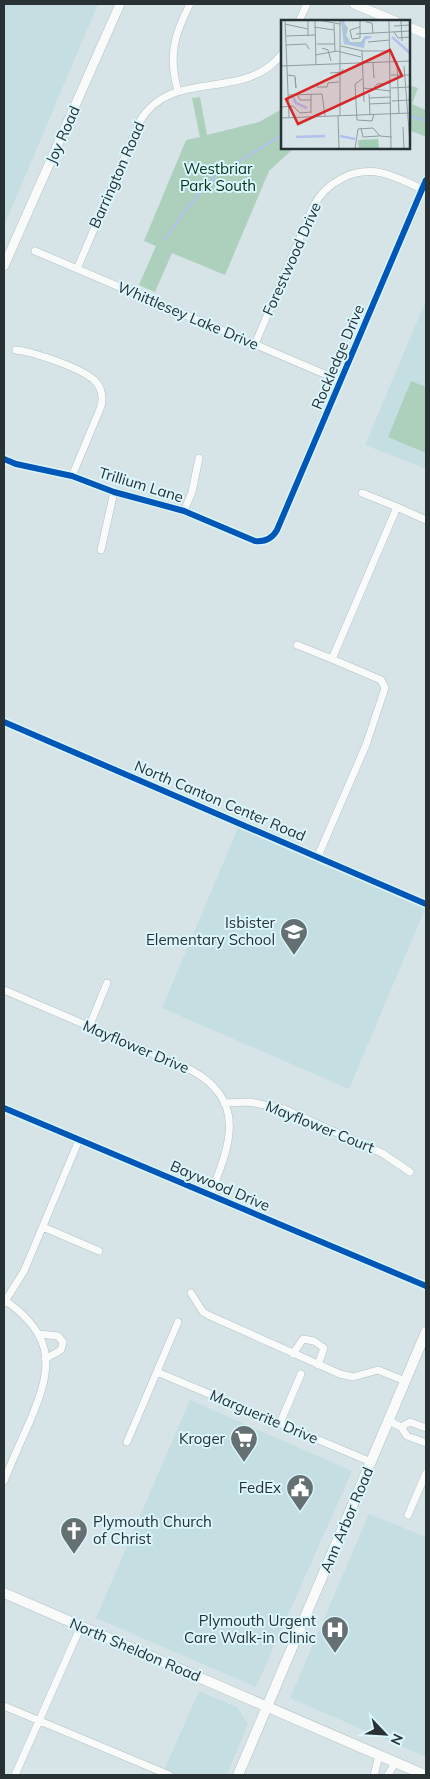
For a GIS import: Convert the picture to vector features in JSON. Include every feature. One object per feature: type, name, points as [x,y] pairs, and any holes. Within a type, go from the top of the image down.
[{"type":"main road","name":"Ann Arbor Road","points":[[238,1775],[426,1332]]},
{"type":"main road","name":"North Sheldon Road","points":[[4,1593],[425,1775]]},
{"type":"street","name":"Joy Road","points":[[4,266],[120,4]]},
{"type":"street","points":[[178,91],[173,70],[172,51],[190,4]]},
{"type":"street","points":[[299,20],[306,4]]},
{"type":"street","points":[[354,4],[394,20]]},
{"type":"street","points":[[410,27],[426,34]]},
{"type":"street","name":"Barrington Road","points":[[77,268],[144,115],[156,101],[178,91],[247,80],[268,68],[281,55]]},
{"type":"street","name":"Forestwood Drive","points":[[255,344],[313,207],[324,192],[343,177],[368,172],[387,175],[422,189]]},
{"type":"street","name":"Rockledge Drive","points":[[268,540],[277,530],[426,180]]},
{"type":"street","name":"Whittlesey Lake Drive","points":[[35,251],[341,381]]},
{"type":"street","points":[[16,350],[32,352],[89,376],[100,389],[102,400],[100,409],[72,476]]},
{"type":"street","points":[[184,511],[192,492],[199,458]]},
{"type":"street","name":"Trillium Lane","points":[[4,459],[16,464],[72,476],[114,492],[184,511],[255,541],[268,540]]},
{"type":"street","points":[[101,550],[114,492]]},
{"type":"street","points":[[362,493],[426,520]]},
{"type":"street","points":[[332,660],[397,507]]},
{"type":"street","points":[[297,644],[382,680],[385,688],[366,745],[318,856]]},
{"type":"street","name":"North Canton Center Road","points":[[4,722],[426,904]]},
{"type":"street","points":[[88,1027],[107,983]]},
{"type":"street","name":"Mayflower Drive","points":[[4,990],[195,1072],[212,1086],[224,1103],[229,1122],[229,1143],[210,1195]]},
{"type":"street","name":"Mayflower Court","points":[[224,1103],[250,1102],[284,1109],[382,1153],[410,1172]]},
{"type":"street","name":"Baywood Drive","points":[[4,1108],[426,1286]]},
{"type":"street","points":[[4,1481],[42,1394],[46,1377],[45,1359],[38,1334],[27,1318],[5,1302],[21,1277],[80,1140]]},
{"type":"street","points":[[43,1227],[99,1251]]},
{"type":"street","points":[[190,1293],[202,1312],[318,1365],[348,1377],[378,1370],[405,1381]]},
{"type":"street","points":[[127,1442],[178,1322]]},
{"type":"street","points":[[38,1334],[58,1336],[62,1342],[61,1350],[45,1359]]},
{"type":"street","points":[[293,1354],[301,1340],[306,1338],[314,1341],[324,1348],[318,1365]]},
{"type":"street","name":"Marguerite Drive","points":[[157,1372],[371,1462]]},
{"type":"street","points":[[280,1423],[301,1374]]},
{"type":"street","points":[[389,1421],[401,1427],[407,1436],[426,1443]]},
{"type":"street","points":[[401,1427],[410,1422],[426,1428]]},
{"type":"street","points":[[408,1515],[426,1472]]},
{"type":"street","points":[[15,1775],[81,1626]]},
{"type":"street","points":[[4,1706],[169,1775]]},
{"type":"street","points":[[374,1775],[379,1756]]},
{"type":"street","points":[[388,1775],[395,1763]]},
{"type":"shaded area","points":[[4,4],[98,4],[4,226]]},
{"type":"shaded area","points":[[426,300],[426,469],[365,445]]},
{"type":"shaded area","name":"Isbister Elementary School","points":[[238,828],[425,909],[349,1089],[162,1008]]},
{"type":"shaded area","points":[[190,1400],[352,1471],[256,1687],[96,1618]]},
{"type":"shaded area","points":[[369,1514],[426,1537],[426,1757],[290,1698]]},
{"type":"shaded area","points":[[199,1691],[237,1707],[248,1724],[227,1775],[162,1775]]},
{"type":"green space","points":[[410,85],[418,88],[412,104],[426,110],[426,137],[410,130]]},
{"type":"green space","name":"Westbriar Park South","points":[[200,97],[207,135],[259,122],[281,110],[281,149],[293,149],[269,171],[225,275],[172,253],[155,292],[139,285],[156,246],[144,241],[186,140],[200,137],[192,98]]},
{"type":"green space","points":[[411,381],[426,387],[426,453],[388,437]]},
{"type":"waterway","points":[[410,116],[426,121]]},
{"type":"waterway","points":[[164,240],[189,206],[215,176],[281,136]]},
{"type":"cycle path","points":[[4,459],[16,464],[72,476],[114,492],[184,511],[255,541],[270,538],[277,530],[426,180]]},
{"type":"cycle path","points":[[4,722],[426,904]]},
{"type":"cycle path","points":[[4,1108],[426,1286]]},
{"type":"place","name":"Isbister Elementary School","points":[[294,956]]},
{"type":"place","name":"Kroger","points":[[244,1463]]},
{"type":"place","name":"FedEx","points":[[300,1512]]},
{"type":"place","name":"Plymouth Church of Christ","points":[[74,1555]]},
{"type":"place","name":"Plymouth Urgent Care Walk-in Clinic","points":[[335,1654]]}]
